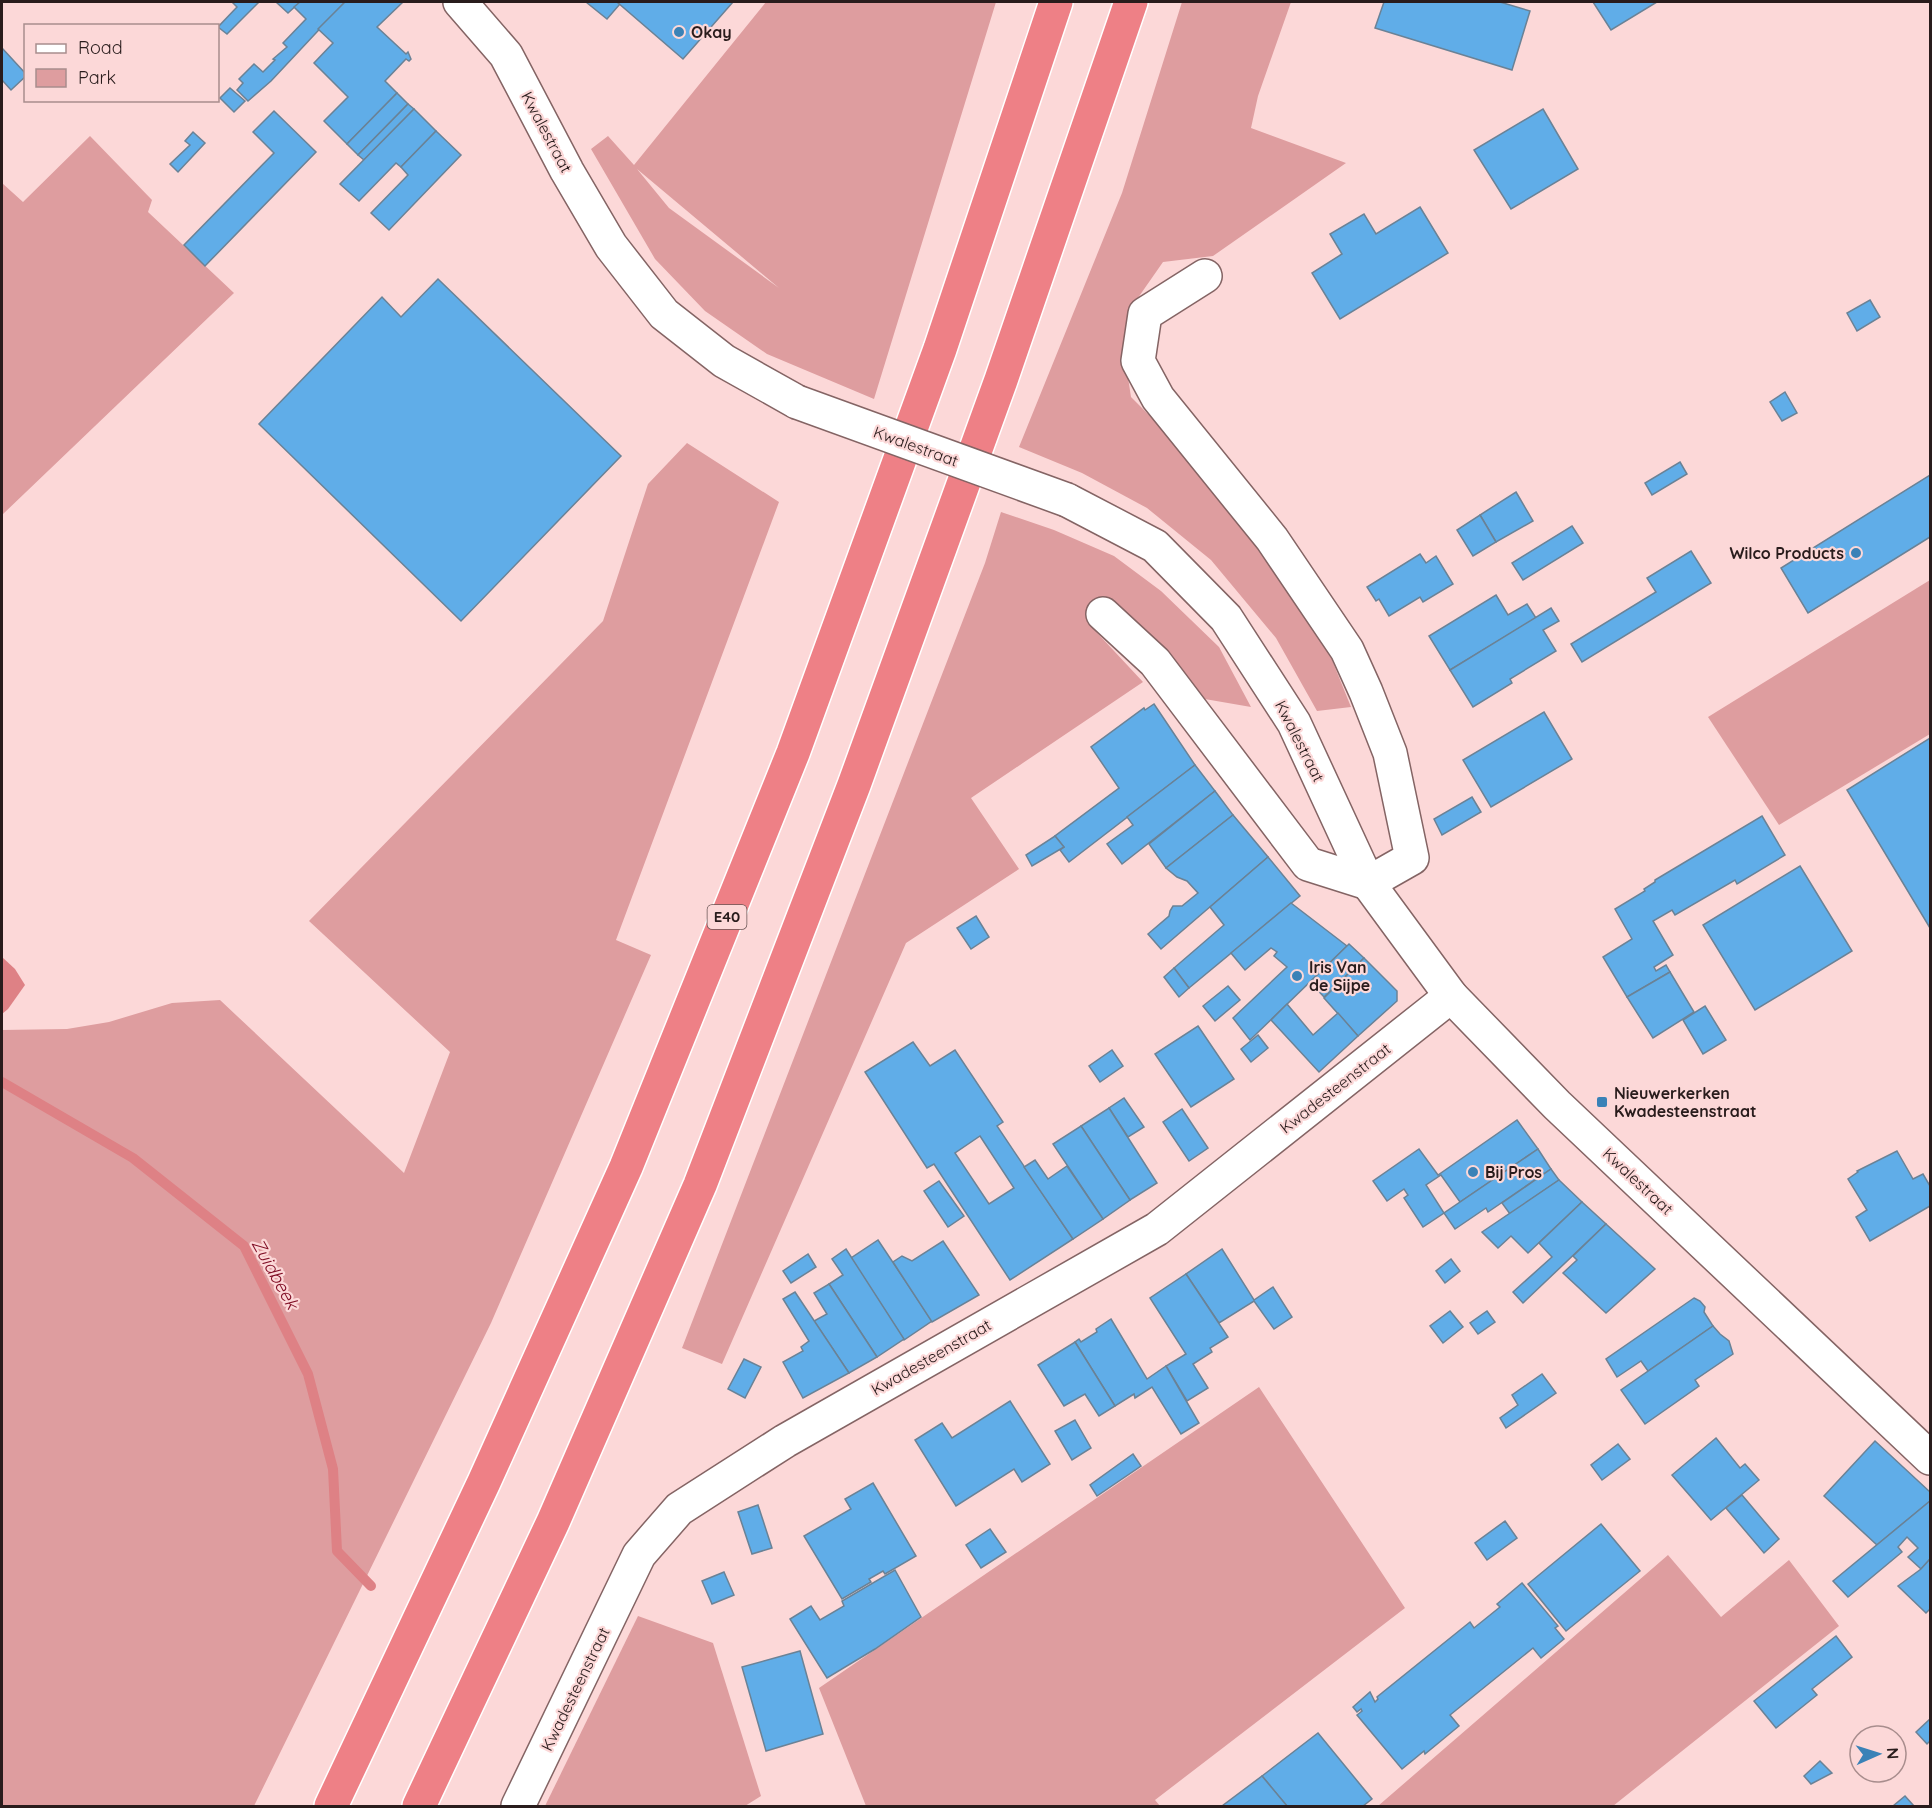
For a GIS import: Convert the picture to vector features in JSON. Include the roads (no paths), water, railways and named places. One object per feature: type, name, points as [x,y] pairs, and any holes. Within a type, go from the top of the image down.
[{"type":"highway","name":"E40","points":[[331,1806],[484,1482],[627,1167],[780,786],[940,349],[1056,2]]},
{"type":"highway","points":[[419,1806],[553,1522],[700,1185],[854,785],[1001,380],[1131,2]]},
{"type":"street","name":"Kwalestraat","points":[[460,2],[506,55],[567,171],[611,246],[664,314],[724,361],[797,402],[1067,500],[1155,546],[1226,618],[1294,723],[1368,883],[1451,996],[1557,1105],[1930,1458]]},
{"type":"street","points":[[1103,614],[1155,662],[1308,864],[1368,883],[1412,858],[1390,753],[1347,650],[1272,539],[1158,398],[1138,361],[1145,314],[1205,276]]},
{"type":"street","name":"Kwadesteenstraat","points":[[518,1806],[639,1555],[679,1509],[785,1440],[1157,1229],[1451,996]]},
{"type":"waterway","name":"Zuidbeek","points":[[2,1082],[133,1158],[244,1246],[308,1374],[333,1469],[337,1551],[371,1586]]},
{"type":"place","name":"Okay","points":[[679,32]]},
{"type":"place","name":"Wilco Products","points":[[1856,553]]},
{"type":"place","name":"Iris Van de Sijpe","points":[[1297,976]]},
{"type":"place","name":"Nieuwerkerken Kwadesteenstraat","points":[[1602,1102]]},
{"type":"place","name":"Bij Pros","points":[[1473,1172]]}]
